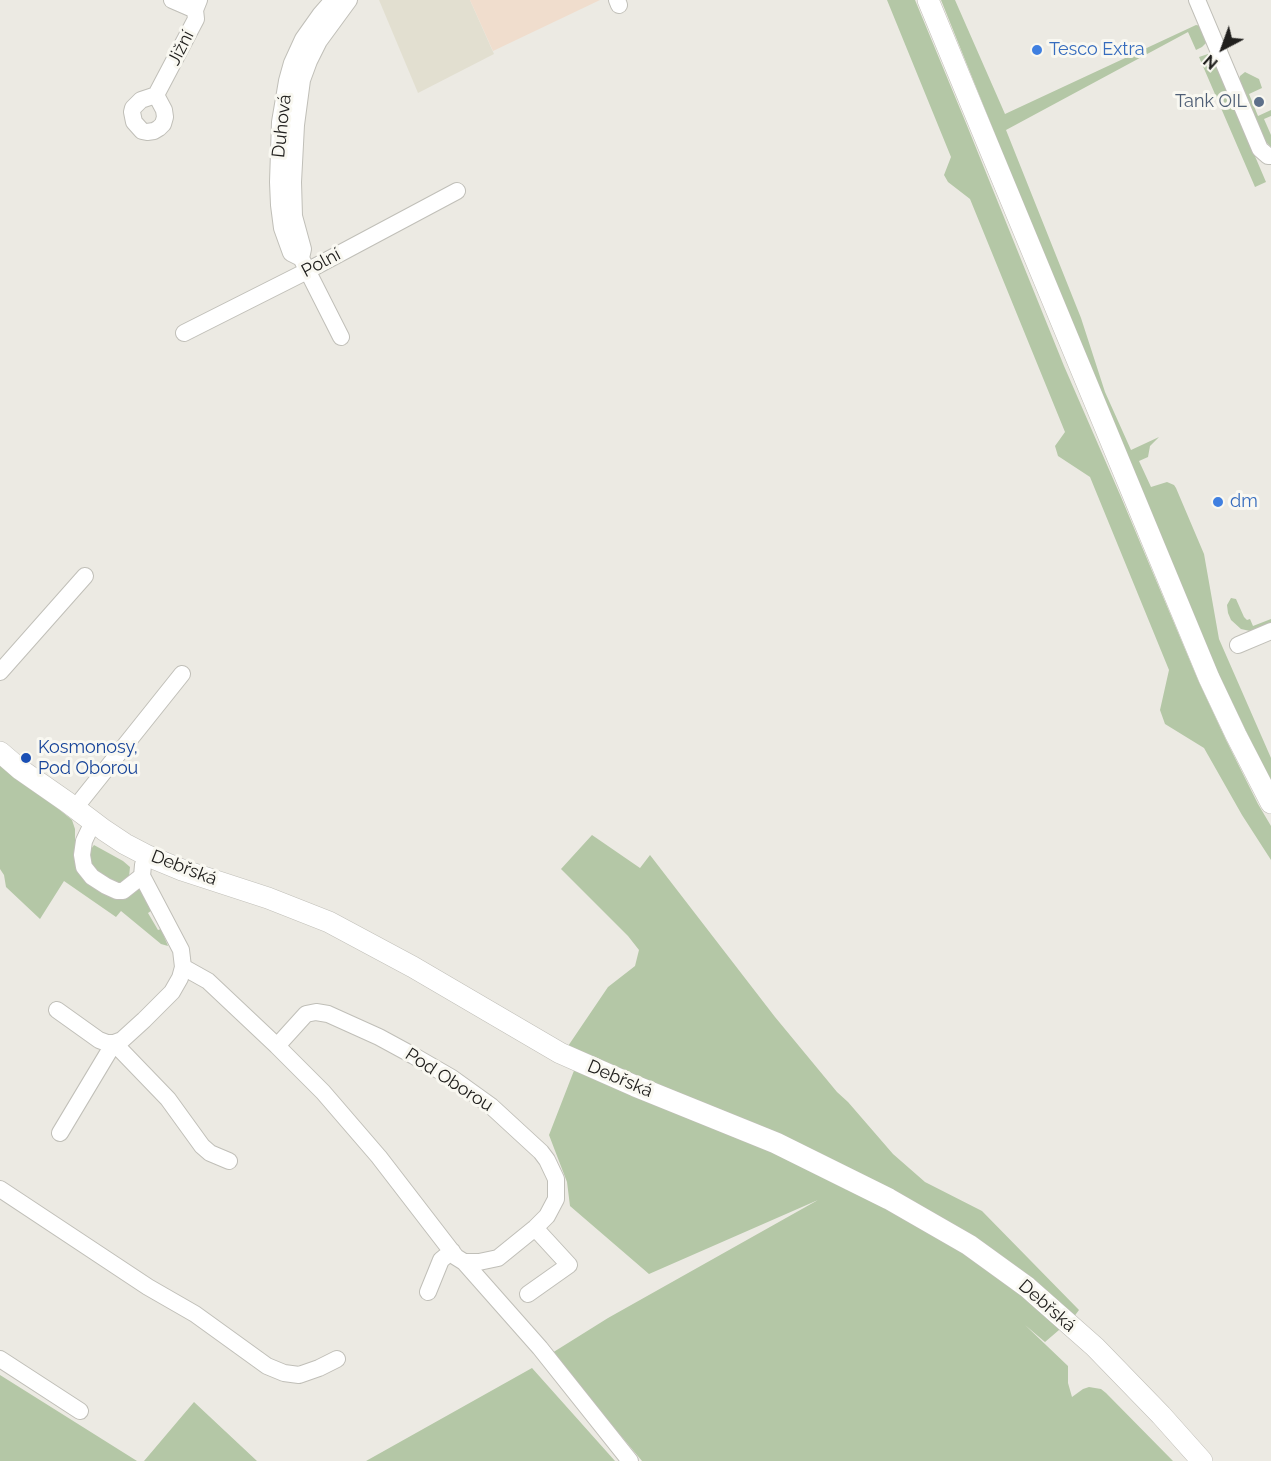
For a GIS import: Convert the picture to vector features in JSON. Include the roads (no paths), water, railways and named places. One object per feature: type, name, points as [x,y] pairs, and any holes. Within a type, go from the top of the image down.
[{"type":"main road","points":[[928,0],[1200,656],[1236,735],[1271,803]]},
{"type":"main road","name":"Debřská","points":[[0,752],[93,822],[125,844],[148,856],[329,922],[413,967],[560,1053],[776,1143],[889,1200],[959,1239],[999,1266],[1051,1307],[1111,1364],[1202,1461]]},
{"type":"street","points":[[172,0],[197,5]]},
{"type":"street","name":"Duhová","points":[[285,182],[280,122],[287,81],[303,39],[333,0]]},
{"type":"street","name":"Duhová","points":[[341,337],[304,264],[291,253],[282,228],[279,205],[295,133],[303,80],[309,61],[319,41],[349,0]]},
{"type":"street","points":[[1197,0],[1260,149],[1271,156]]},
{"type":"street","name":"Jižní","points":[[156,95],[196,19],[197,5]]},
{"type":"street","name":"Polní","points":[[184,333],[304,264],[457,191]]},
{"type":"street","points":[[0,672],[85,576]]},
{"type":"street","points":[[1238,645],[1271,631]]},
{"type":"street","points":[[75,808],[182,674]]},
{"type":"street","points":[[93,822],[84,841],[82,855],[84,867],[92,877],[117,891],[123,891],[142,876]]},
{"type":"street","points":[[57,1011],[99,1040],[114,1043],[128,1035],[172,992],[183,967],[181,950],[142,876],[143,865],[148,856]]},
{"type":"street","points":[[183,967],[208,981],[323,1092],[458,1256],[540,1348],[630,1461]]},
{"type":"street","name":"Pod Oborou","points":[[277,1046],[306,1014],[316,1012],[328,1014],[414,1056],[477,1096],[532,1142],[548,1160],[556,1179],[556,1199],[546,1216],[535,1228],[498,1258],[479,1262],[458,1256]]},
{"type":"street","points":[[60,1133],[114,1043]]},
{"type":"street","points":[[114,1043],[168,1099],[202,1146],[210,1153],[229,1161]]},
{"type":"street","points":[[0,1189],[148,1287],[195,1314],[267,1366],[284,1373],[299,1375],[337,1359]]},
{"type":"street","points":[[528,1294],[569,1265],[535,1228]]},
{"type":"street","points":[[428,1292],[441,1260],[458,1256]]},
{"type":"street","points":[[0,1359],[80,1412]]},
{"type":"place","name":"Tesco Extra","points":[[1037,50]]},
{"type":"place","name":"Tank OIL","points":[[1259,102]]},
{"type":"place","name":"dm","points":[[1218,502]]},
{"type":"place","name":"Kosmonosy, Pod Oborou","points":[[26,758]]}]
